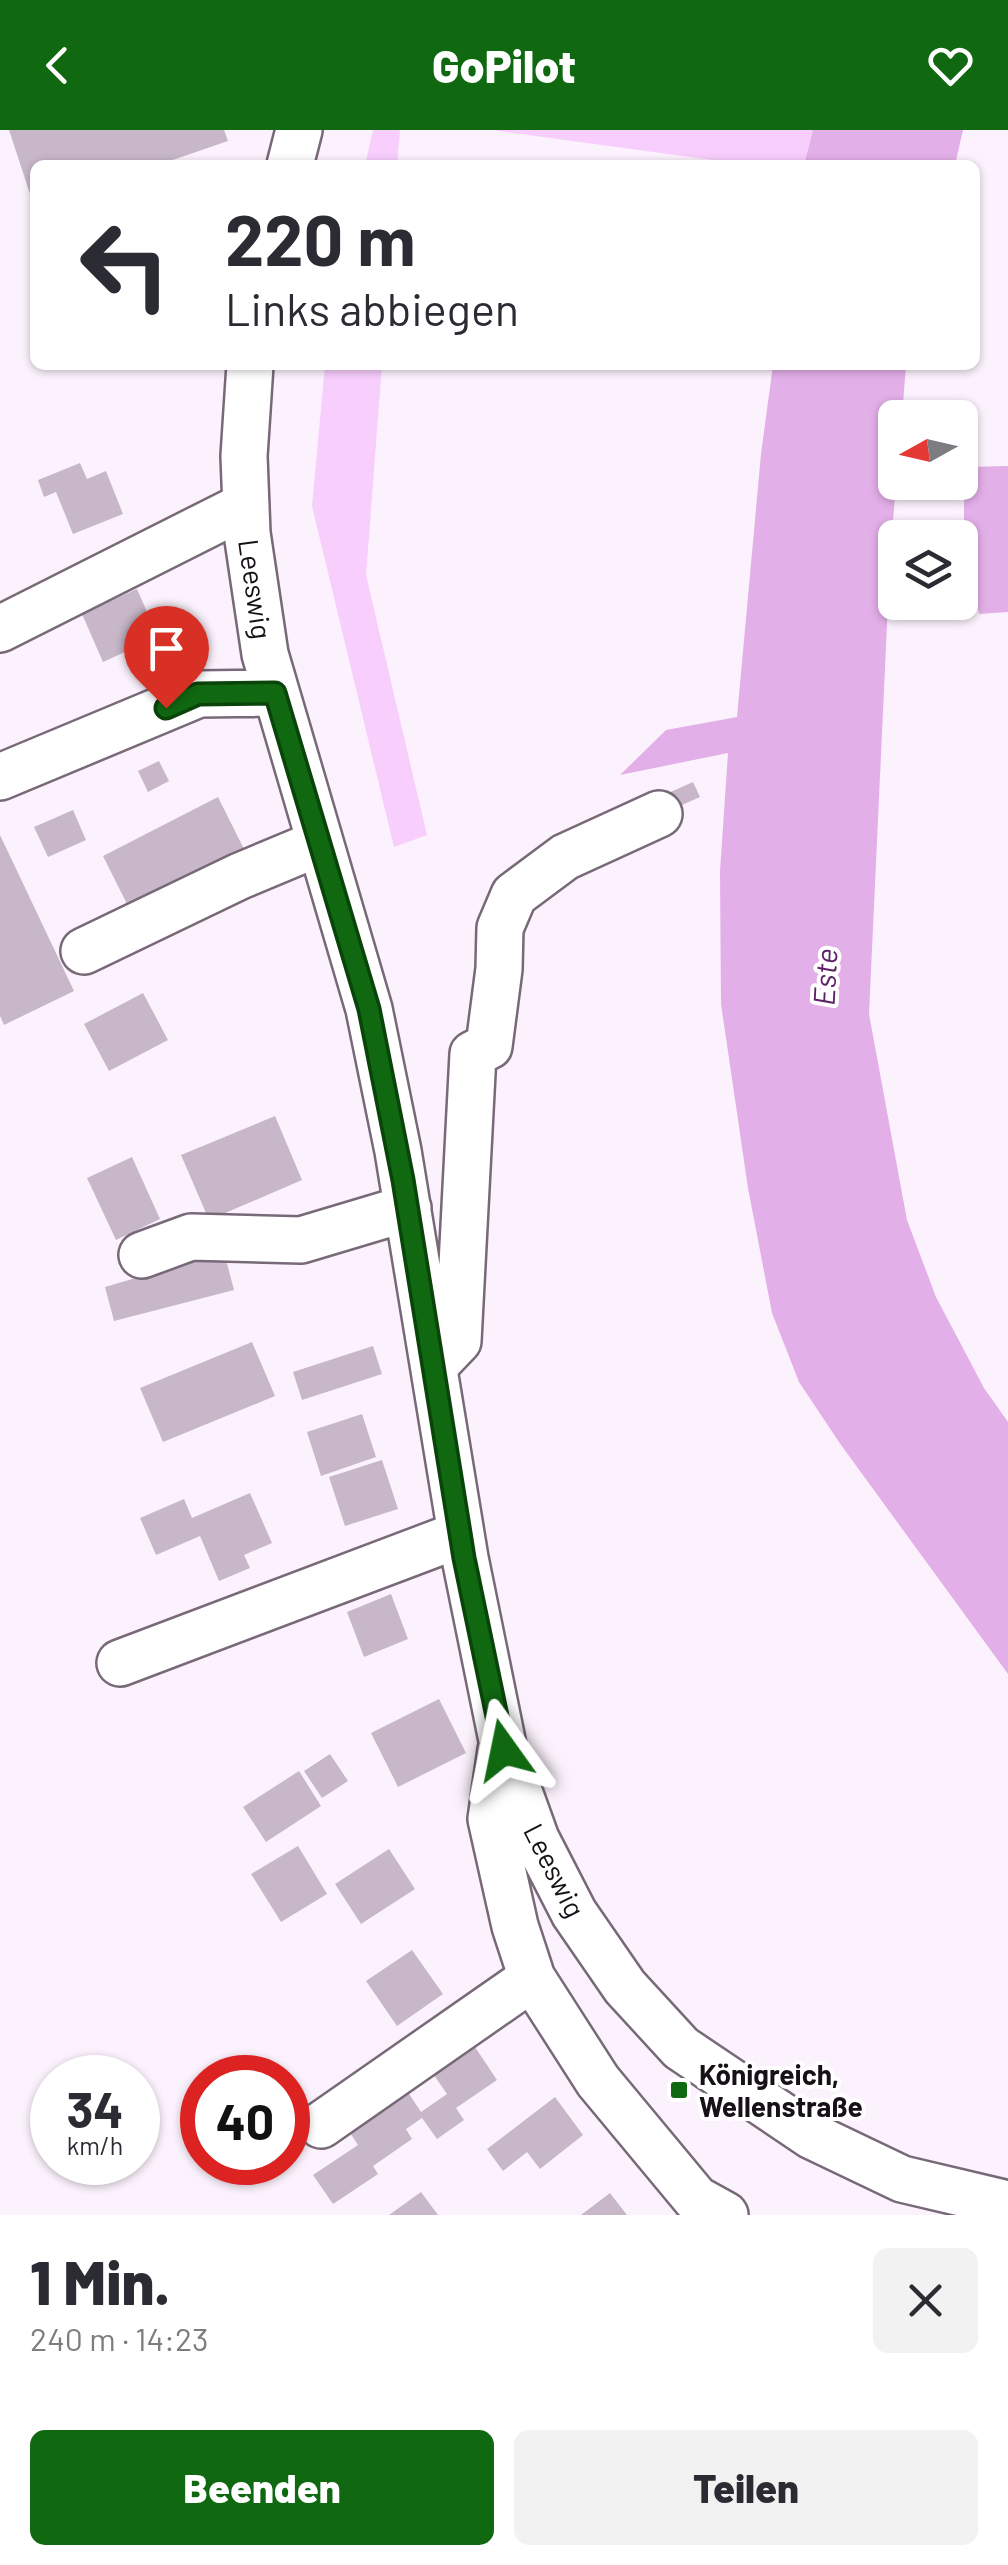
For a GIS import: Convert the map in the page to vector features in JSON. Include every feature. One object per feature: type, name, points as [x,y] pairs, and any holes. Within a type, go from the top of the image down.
[{"type":"street","points":[[291,160],[299,130]]},
{"type":"street","name":"Leeswig","points":[[250,370],[244,456],[246,505],[253,577],[275,693],[369,1009],[408,1208],[461,1534],[502,1741],[536,1840],[574,1913],[626,1987],[681,2048],[812,2136],[902,2178],[937,2204],[1008,2204]]},
{"type":"street","points":[[0,629],[246,505]]},
{"type":"street","points":[[0,777],[198,694],[275,693]]},
{"type":"street","points":[[434,1365],[458,1340],[473,1054],[488,1046],[499,970],[500,928],[514,895],[565,857],[659,814]]},
{"type":"street","points":[[84,951],[240,876],[319,843]]},
{"type":"street","points":[[142,1254],[191,1237],[301,1240],[408,1208]]},
{"type":"street","points":[[120,1663],[461,1534]]},
{"type":"street","points":[[502,1741],[491,1819],[515,1926],[532,1978],[598,2081],[696,2199],[725,2215]]},
{"type":"street","points":[[515,1926],[574,1913]]},
{"type":"street","points":[[320,2125],[532,1978]]},
{"type":"shaded area","points":[[373,130],[400,130],[397,160],[366,160]]},
{"type":"shaded area","points":[[492,130],[813,130],[805,160],[712,160]]},
{"type":"shaded area","points":[[325,370],[382,370],[366,575],[427,835],[394,847],[312,506]]},
{"type":"water","points":[[813,130],[963,130],[956,160],[805,160]]},
{"type":"water","name":"Este","points":[[772,370],[906,370],[903,400],[878,400],[878,500],[895,500],[893,520],[878,520],[878,620],[887,620],[869,1014],[907,1220],[936,1297],[984,1388],[1008,1422],[1008,1674],[799,1382],[772,1313],[748,1188],[721,1004],[720,871],[728,753],[620,775],[666,730],[737,717]]},
{"type":"water","points":[[1008,466],[1008,612],[979,614],[978,520],[964,520],[964,500],[978,500],[978,467]]},
{"type":"building","points":[[9,130],[224,130],[228,141],[173,160],[30,160],[30,194]]},
{"type":"building","points":[[80,463],[87,479],[106,471],[123,514],[73,534],[56,492],[44,497],[38,480]]},
{"type":"building","points":[[137,589],[158,637],[103,662],[82,614]]},
{"type":"building","points":[[159,761],[169,781],[148,792],[138,771]]},
{"type":"building","points":[[693,782],[700,797],[673,809],[666,794]]},
{"type":"building","points":[[218,797],[247,855],[132,914],[103,856]]},
{"type":"building","points":[[73,810],[86,840],[48,857],[34,827]]},
{"type":"building","points":[[0,835],[74,991],[4,1025],[0,1016]]},
{"type":"building","points":[[143,993],[168,1040],[109,1071],[84,1024]]},
{"type":"building","points":[[275,1116],[302,1180],[209,1220],[181,1155]]},
{"type":"building","points":[[132,1157],[160,1219],[116,1240],[87,1178]]},
{"type":"building","points":[[224,1252],[234,1290],[114,1321],[105,1287]]},
{"type":"building","points":[[252,1342],[275,1396],[163,1442],[140,1388]]},
{"type":"building","points":[[373,1346],[382,1374],[302,1400],[293,1372]]},
{"type":"building","points":[[362,1414],[376,1457],[321,1476],[307,1432]]},
{"type":"building","points":[[382,1460],[398,1509],[345,1526],[329,1477]]},
{"type":"building","points":[[250,1493],[272,1543],[244,1555],[250,1568],[219,1581],[200,1536],[156,1555],[140,1518],[184,1499],[192,1518]]},
{"type":"building","points":[[391,1594],[408,1639],[364,1657],[347,1612]]},
{"type":"building","points":[[439,1699],[466,1753],[398,1787],[371,1733]]},
{"type":"building","points":[[330,1754],[348,1781],[322,1798],[304,1771]]},
{"type":"building","points":[[299,1771],[321,1806],[266,1842],[243,1807]]},
{"type":"building","points":[[298,1846],[327,1894],[281,1922],[251,1874]]},
{"type":"building","points":[[389,1849],[415,1889],[361,1924],[335,1884]]},
{"type":"building","points":[[412,1950],[443,1994],[397,2026],[366,1981]]},
{"type":"building","points":[[469,2038],[497,2080],[456,2108],[464,2120],[437,2139],[422,2118],[406,2129],[412,2139],[373,2166],[378,2174],[333,2204],[313,2175],[358,2145],[341,2119],[400,2080],[421,2112],[447,2094],[427,2065]]},
{"type":"building","points":[[555,2097],[583,2135],[540,2169],[527,2152],[503,2171],[487,2149]]},
{"type":"building","points":[[421,2192],[438,2215],[389,2215]]},
{"type":"building","points":[[610,2193],[627,2215],[581,2215]]},
{"type":"place","name":"Königreich, Wellenstraße","points":[[679,2090]]},
{"type":"route","points":[[166,708],[198,694],[275,693],[369,1009],[403,1180],[464,1558],[504,1750]]}]
